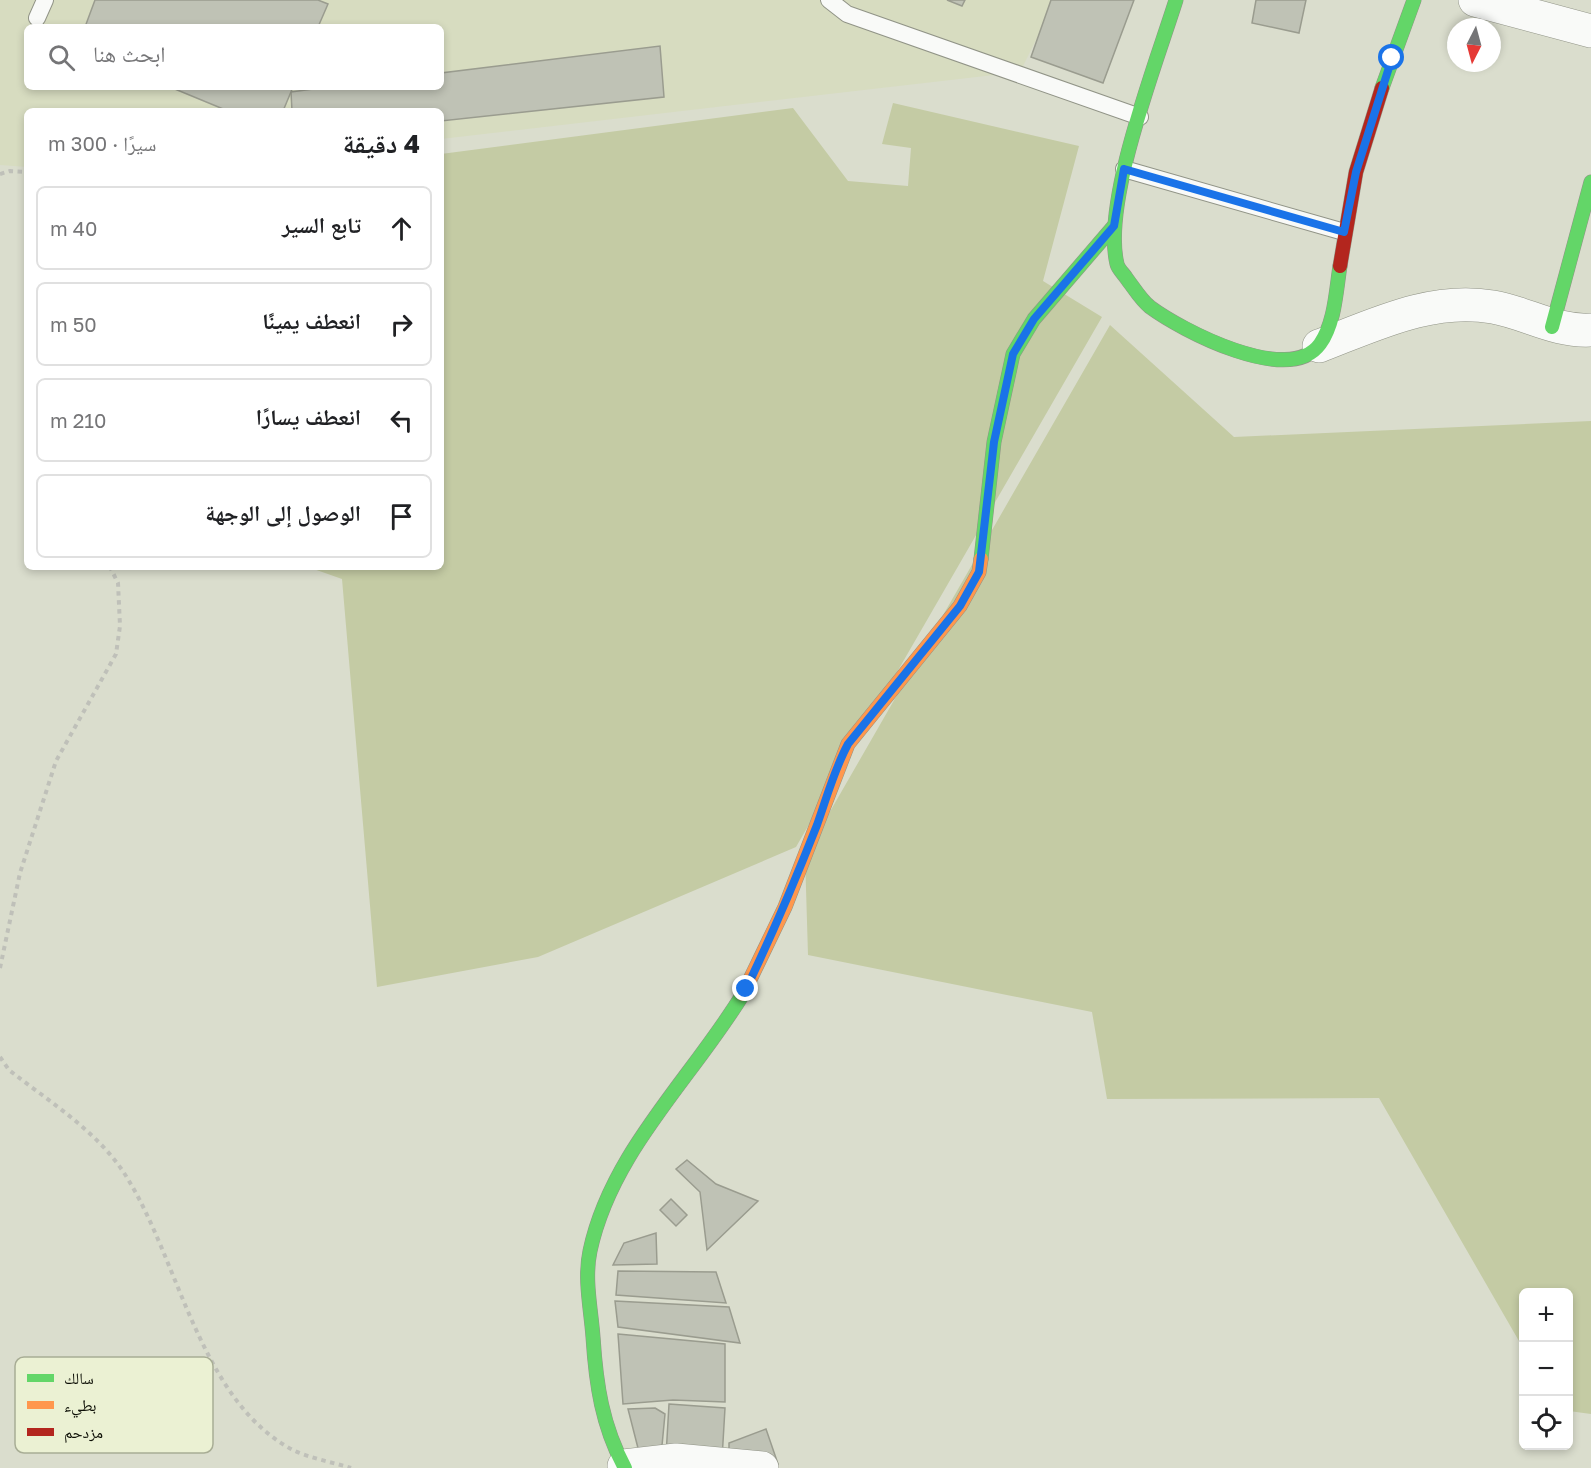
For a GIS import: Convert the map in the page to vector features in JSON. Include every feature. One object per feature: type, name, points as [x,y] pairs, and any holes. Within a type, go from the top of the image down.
[{"type":"street","points":[[1176,0],[1124,169],[1114,226],[1118,266],[1148,306],[1196,334],[1264,360],[1298,358],[1319,346],[1412,311],[1465,306],[1493,307],[1552,327],[1591,330]]},
{"type":"street","points":[[1319,346],[1331,321],[1344,232],[1356,172],[1392,58],[1414,0]]},
{"type":"street","points":[[1475,0],[1591,31]]},
{"type":"street","points":[[1552,327],[1591,182]]},
{"type":"street","points":[[762,1468],[676,1460],[625,1467],[604,1426],[595,1373],[589,1254],[595,1227],[604,1204],[632,1156],[746,989],[778,924],[818,821],[835,768],[848,744],[960,606],[979,572],[994,442],[1013,354],[1034,319],[1114,226]]},
{"type":"lane","points":[[37,18],[45,0]]},
{"type":"lane","points":[[829,0],[847,14],[1140,117]]},
{"type":"lane","points":[[1124,169],[1344,232]]},
{"type":"path","points":[[0,174],[10,171],[24,172]]},
{"type":"path","points":[[0,968],[20,873],[56,761],[116,654],[120,626],[118,583],[112,570]]},
{"type":"path","points":[[0,1057],[9,1070],[90,1134],[128,1178],[144,1208],[209,1357]]},
{"type":"path","points":[[213,1366],[218,1377],[257,1422],[291,1449],[351,1468]]},
{"type":"shaded area","points":[[0,0],[1056,0],[1020,72],[444,139],[444,108],[24,108],[24,167],[0,165]]},
{"type":"shaded area","points":[[893,103],[1079,146],[1043,281],[1102,317],[796,847],[538,957],[377,987],[342,579],[316,570],[444,570],[444,154],[793,108],[848,181],[908,186],[911,148],[882,144]]},
{"type":"shaded area","points":[[1110,325],[1234,437],[1591,421],[1591,1414],[1573,1412],[1573,1288],[1519,1288],[1519,1341],[1379,1098],[1107,1099],[1092,1012],[808,955],[805,855]]},
{"type":"building","points":[[95,0],[318,0],[328,4],[319,24],[86,24]]},
{"type":"building","points":[[947,0],[965,0],[962,6]]},
{"type":"building","points":[[1051,0],[1134,0],[1103,83],[1031,57]]},
{"type":"building","points":[[1256,0],[1306,0],[1299,33],[1252,23]]},
{"type":"building","points":[[660,46],[664,97],[444,121],[444,108],[292,108],[291,92],[306,90],[444,90],[444,73]]},
{"type":"building","points":[[177,90],[292,90],[284,108],[221,108]]},
{"type":"building","points":[[687,1160],[716,1184],[758,1201],[707,1250],[700,1192],[676,1169]]},
{"type":"building","points":[[671,1199],[687,1215],[676,1226],[660,1210]]},
{"type":"building","points":[[656,1233],[657,1264],[613,1265],[624,1243]]},
{"type":"building","points":[[618,1271],[716,1272],[726,1303],[616,1295]]},
{"type":"building","points":[[615,1301],[729,1307],[740,1343],[618,1327]]},
{"type":"building","points":[[618,1334],[725,1344],[725,1402],[673,1400],[623,1404]]},
{"type":"building","points":[[669,1404],[725,1408],[722,1459],[666,1456]]},
{"type":"building","points":[[655,1408],[665,1414],[661,1456],[639,1452],[628,1409]]},
{"type":"building","points":[[766,1429],[778,1464],[729,1461],[729,1443]]},
{"type":"traffic: fast","points":[[1176,0],[1133,133],[1124,170],[1114,237],[1119,268],[1147,304],[1185,329],[1235,350],[1285,360],[1305,356],[1320,344],[1325,336],[1334,306],[1340,266]]},
{"type":"traffic: fast","points":[[1382,88],[1414,0]]},
{"type":"traffic: fast","points":[[1552,327],[1591,182]]},
{"type":"traffic: fast","points":[[981,559],[994,442],[1013,354],[1034,319],[1114,226]]},
{"type":"traffic: fast","points":[[625,1468],[611,1436],[598,1388],[588,1283],[590,1251],[601,1215],[634,1148],[743,994]]},
{"type":"traffic: slow","points":[[743,994],[785,907],[848,744],[960,606],[979,572],[981,559]]},
{"type":"traffic: jam","points":[[1340,266],[1356,172],[1382,88]]},
{"type":"route","points":[[746,989],[778,924],[818,821],[835,768],[848,744],[960,606],[979,572],[994,442],[1013,354],[1034,319],[1114,226],[1124,169],[1344,232],[1356,172],[1392,58]]}]
